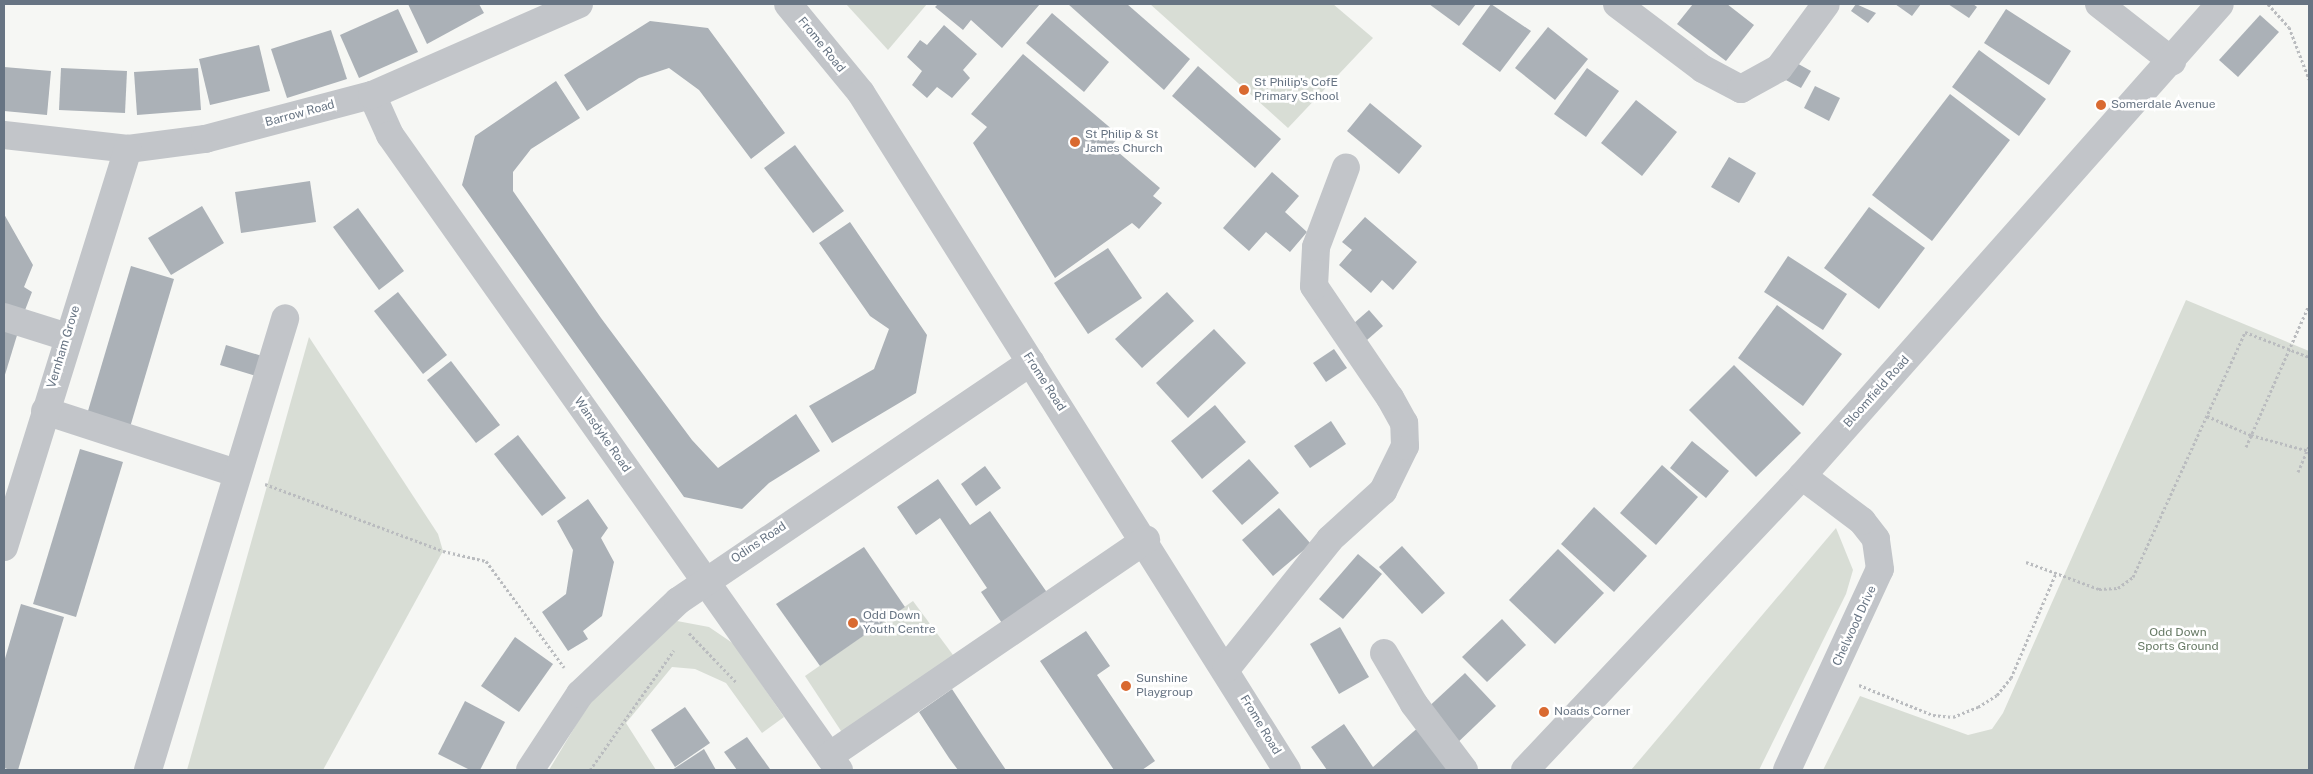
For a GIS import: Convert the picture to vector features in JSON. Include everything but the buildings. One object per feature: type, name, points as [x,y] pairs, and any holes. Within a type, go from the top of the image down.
[{"type":"street","name":"Barrow Road","points":[[4,135],[128,149],[205,139],[372,95],[579,4]]},
{"type":"street","name":"Frome Road","points":[[788,4],[861,93],[1146,540],[1287,770]]},
{"type":"street","points":[[1617,4],[1703,69],[1740,89],[1779,68],[1826,4]]},
{"type":"street","points":[[2099,4],[2172,61]]},
{"type":"street","name":"Bloomfield Road","points":[[1525,770],[1802,476],[2172,61],[2220,4]]},
{"type":"street","name":"Wansdyke Road","points":[[372,95],[390,135],[834,763]]},
{"type":"street","name":"Vernham Grove","points":[[4,547],[67,337],[128,149]]},
{"type":"street","points":[[1226,670],[1330,539],[1383,491],[1405,446],[1399,415],[1314,286],[1316,247],[1346,167]]},
{"type":"street","points":[[4,317],[67,337]]},
{"type":"street","points":[[148,770],[236,473],[285,318]]},
{"type":"street","name":"Odins Road","points":[[530,770],[580,694],[678,601],[705,580],[1031,362]]},
{"type":"street","points":[[45,411],[236,473]]},
{"type":"street","name":"Chelwood Drive","points":[[1787,770],[1880,569],[1876,539],[1862,521],[1802,476]]},
{"type":"street","points":[[834,763],[1146,540]]},
{"type":"street","points":[[1384,653],[1414,704],[1464,770]]},
{"type":"path","points":[[2268,4],[2289,27],[2309,79]]},
{"type":"path","points":[[2246,448],[2309,305]]},
{"type":"path","points":[[2026,562],[2099,589],[2118,588],[2133,577],[2245,332],[2309,357]]},
{"type":"path","points":[[2207,416],[2251,435],[2308,450]]},
{"type":"path","points":[[2298,472],[2309,446]]},
{"type":"path","points":[[236,473],[443,551],[486,561],[580,694]]},
{"type":"path","points":[[1832,675],[1933,715],[1953,717],[1978,708],[1997,695],[2011,678],[2056,573]]},
{"type":"path","points":[[678,601],[687,631],[681,639]]},
{"type":"path","points":[[590,770],[676,648]]},
{"type":"green space","points":[[846,4],[927,4],[888,50]]},
{"type":"green space","points":[[1150,4],[1333,4],[1373,38],[1288,128]]},
{"type":"green space","name":"Odd Down Sports Ground","points":[[2186,300],[2309,351],[2309,770],[1823,770],[1860,696],[1968,735],[1992,729],[2003,713]]},
{"type":"green space","points":[[309,337],[438,534],[443,551],[323,770],[187,770]]},
{"type":"green space","points":[[1836,528],[1853,570],[1846,594],[1759,770],[1631,770]]},
{"type":"green space","points":[[913,601],[956,659],[843,734],[805,676]]},
{"type":"green space","points":[[677,621],[709,627],[734,644],[784,717],[762,733],[726,683],[695,669],[672,667],[626,723],[656,770],[549,770],[603,680]]},
{"type":"place","name":"St Philip's CofE Primary School","points":[[1244,90]]},
{"type":"place","name":"Somerdale Avenue","points":[[2101,105]]},
{"type":"place","name":"St Philip & St James Church","points":[[1075,142]]},
{"type":"place","name":"Odd Down Youth Centre","points":[[853,623]]},
{"type":"place","name":"Sunshine Playgroup","points":[[1126,686]]},
{"type":"place","name":"Noads Corner","points":[[1544,712]]}]
